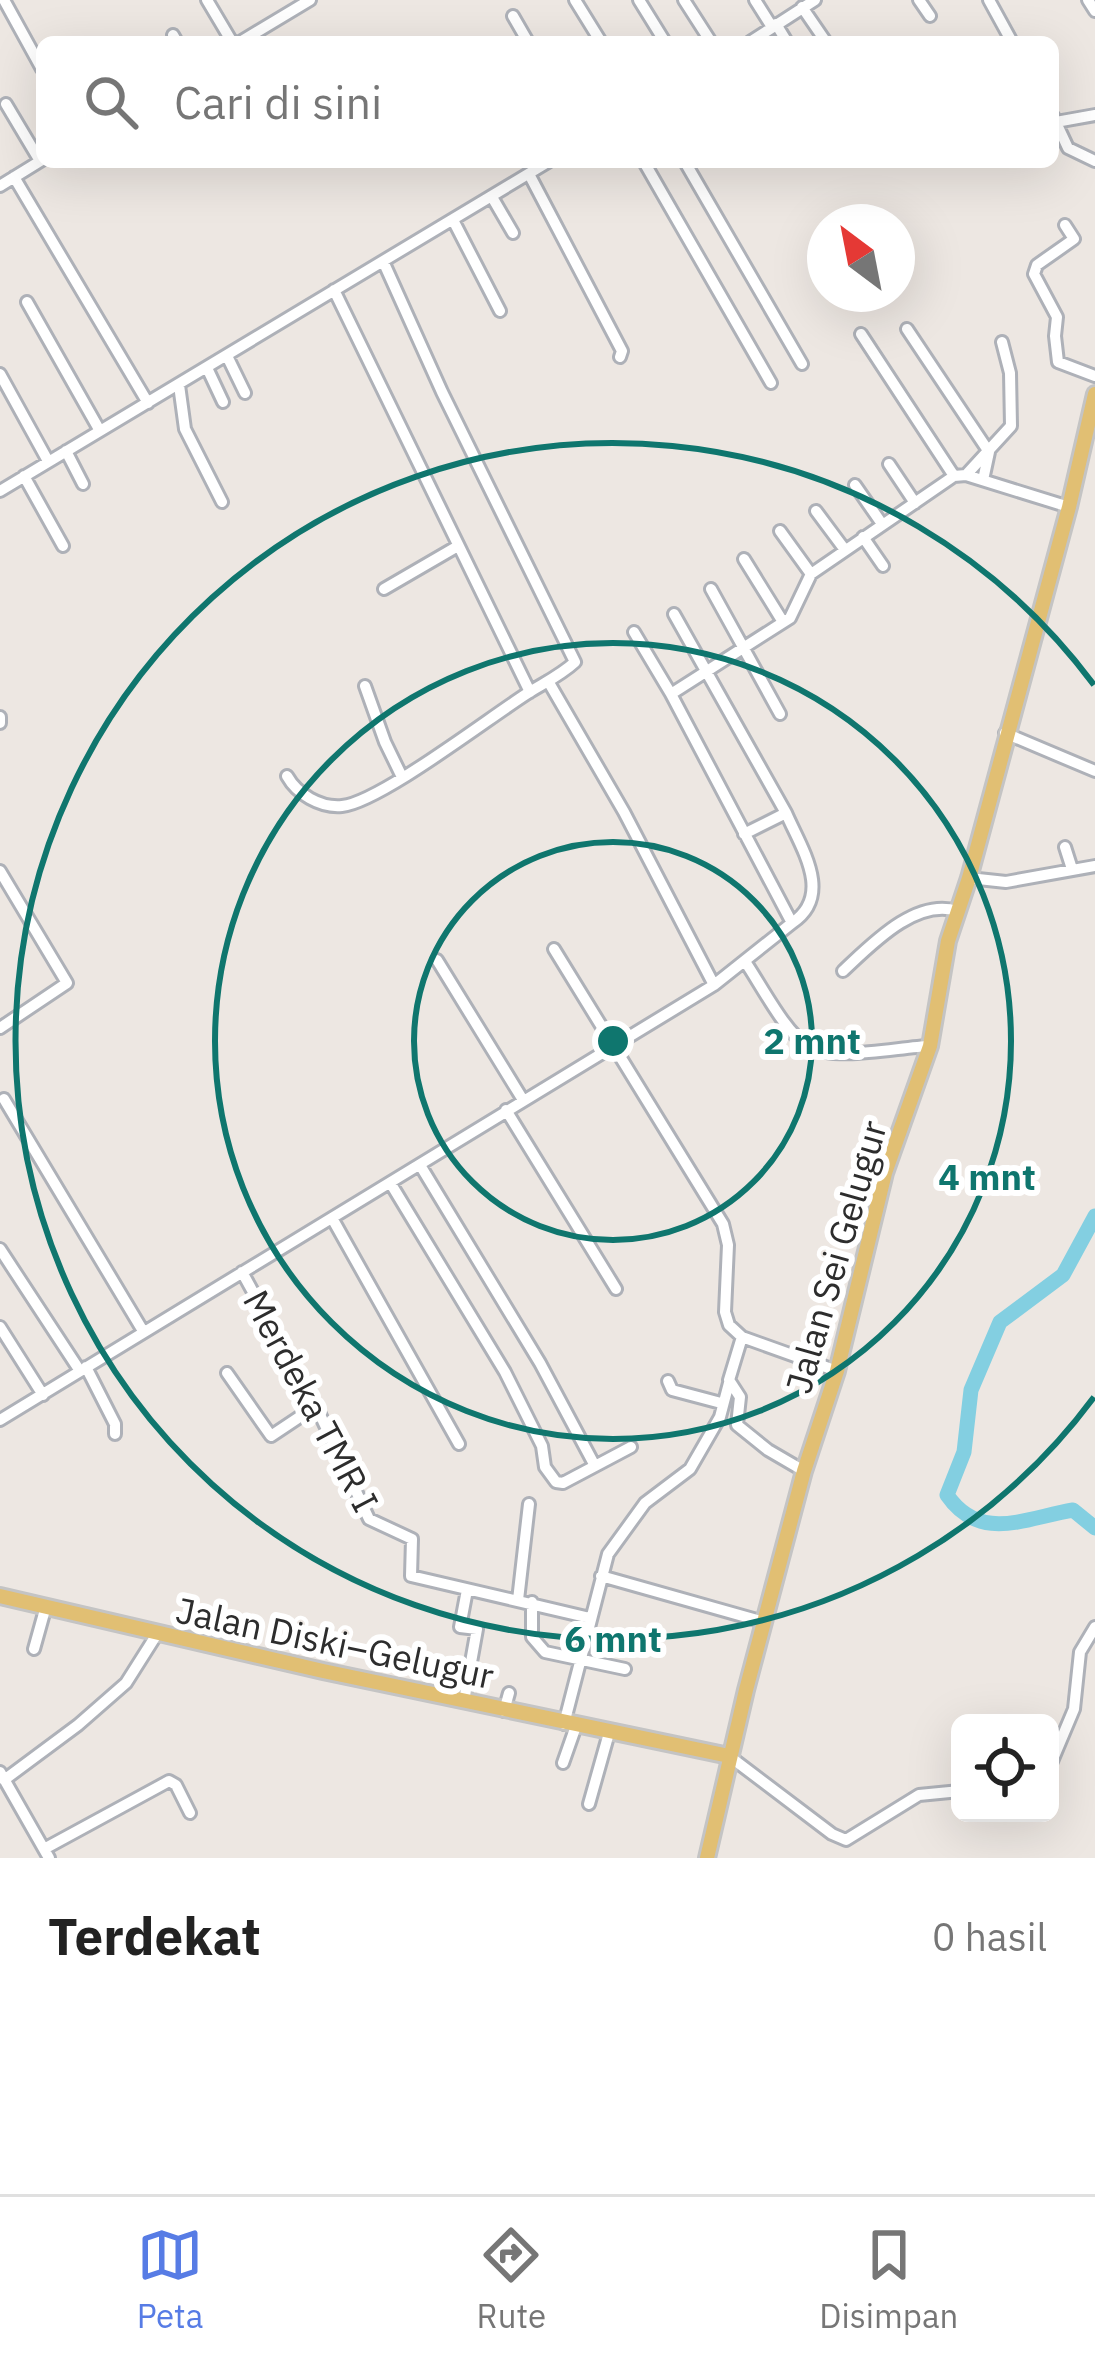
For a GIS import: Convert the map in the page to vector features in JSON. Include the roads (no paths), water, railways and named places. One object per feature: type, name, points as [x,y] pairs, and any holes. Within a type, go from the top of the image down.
[{"type":"main road","name":"Jalan Sei Gelugur","points":[[707,1858],[729,1756],[804,1471],[837,1371],[885,1173],[930,1046],[940,972],[1069,507],[1095,394]]},
{"type":"main road","name":"Jalan Diski–Gelugur","points":[[0,1595],[504,1711],[729,1756]]},
{"type":"street","points":[[4,0],[36,58]]},
{"type":"street","points":[[207,0],[232,36]]},
{"type":"street","points":[[247,36],[310,0]]},
{"type":"street","points":[[575,0],[597,36]]},
{"type":"street","points":[[639,0],[660,36]]},
{"type":"street","points":[[684,0],[707,36]]},
{"type":"street","points":[[755,0],[782,36]]},
{"type":"street","points":[[760,36],[815,0]]},
{"type":"street","points":[[919,0],[930,16]]},
{"type":"street","points":[[989,0],[1009,36]]},
{"type":"street","points":[[1088,0],[1095,10]]},
{"type":"street","points":[[802,7],[822,36]]},
{"type":"street","points":[[513,16],[525,36]]},
{"type":"street","points":[[6,104],[36,153]]},
{"type":"street","points":[[1059,119],[1095,115]]},
{"type":"street","points":[[1059,129],[1068,148],[1095,161]]},
{"type":"street","points":[[0,186],[36,164]]},
{"type":"street","points":[[0,491],[538,168]]},
{"type":"street","points":[[647,168],[771,383]]},
{"type":"street","points":[[688,168],[802,364]]},
{"type":"street","points":[[529,174],[622,351],[620,358]]},
{"type":"street","points":[[14,177],[148,403]]},
{"type":"street","points":[[492,197],[513,232]]},
{"type":"street","points":[[453,220],[500,311]]},
{"type":"street","points":[[1065,225],[1074,239],[1037,265],[1034,274],[1057,317],[1058,362],[1095,376]]},
{"type":"street","points":[[286,776],[295,789],[323,805],[344,806],[402,777],[572,666],[575,658],[442,392],[383,261]]},
{"type":"street","points":[[334,290],[530,692]]},
{"type":"street","points":[[27,302],[100,431]]},
{"type":"street","points":[[907,329],[989,452]]},
{"type":"street","points":[[861,334],[960,476],[1069,507]]},
{"type":"street","points":[[983,480],[989,452],[1010,429],[1012,416],[1002,341]]},
{"type":"street","points":[[227,356],[245,393]]},
{"type":"street","points":[[208,370],[223,402]]},
{"type":"street","points":[[0,374],[48,461]]},
{"type":"street","points":[[179,385],[185,429],[222,502]]},
{"type":"street","points":[[66,452],[83,484]]},
{"type":"street","points":[[671,694],[794,614],[811,574],[989,452]]},
{"type":"street","points":[[889,464],[916,503]]},
{"type":"street","points":[[24,476],[63,546]]},
{"type":"street","points":[[855,485],[882,524]]},
{"type":"street","points":[[816,511],[844,550]]},
{"type":"street","points":[[780,531],[811,574]]},
{"type":"street","points":[[863,537],[883,566]]},
{"type":"street","points":[[384,589],[458,546]]},
{"type":"street","points":[[744,560],[783,622]]},
{"type":"street","points":[[711,589],[780,714]]},
{"type":"street","points":[[0,1420],[714,985],[807,909],[814,886],[785,813],[674,614]]},
{"type":"street","points":[[634,632],[792,923]]},
{"type":"street","points":[[548,681],[624,812],[714,985]]},
{"type":"street","points":[[365,686],[402,777]]},
{"type":"street","points":[[1005,733],[1095,771]]},
{"type":"street","points":[[744,834],[785,813]]},
{"type":"street","points":[[1065,847],[1072,869]]},
{"type":"street","points":[[969,878],[1006,882],[1095,866]]},
{"type":"street","points":[[0,871],[67,983],[0,1028]]},
{"type":"street","points":[[842,971],[886,934],[926,910],[957,911]]},
{"type":"street","points":[[554,949],[723,1224],[728,1244],[725,1312],[729,1325],[742,1337],[837,1371]]},
{"type":"street","points":[[437,960],[523,1100]]},
{"type":"street","points":[[746,963],[796,1037],[808,1046],[864,1051],[930,1046]]},
{"type":"street","points":[[4,1099],[143,1330]]},
{"type":"street","points":[[506,1110],[616,1289]]},
{"type":"street","points":[[420,1166],[540,1363],[595,1466]]},
{"type":"street","points":[[391,1184],[526,1409],[552,1477],[563,1483],[631,1447]]},
{"type":"street","points":[[332,1218],[459,1444]]},
{"type":"street","points":[[0,1249],[83,1369],[116,1424],[115,1435]]},
{"type":"street","name":"Merdeka TMR I","points":[[242,1272],[316,1406],[370,1521],[412,1539],[411,1576],[466,1589]]},
{"type":"street","points":[[0,1327],[43,1395]]},
{"type":"street","points":[[563,1763],[577,1661],[608,1554],[645,1502],[690,1469],[720,1417],[742,1337]]},
{"type":"street","points":[[227,1373],[271,1436],[316,1406]]},
{"type":"street","points":[[668,1381],[673,1390],[721,1403]]},
{"type":"street","points":[[729,1383],[740,1397],[736,1425],[804,1471]]},
{"type":"street","points":[[530,1504],[525,1601],[536,1643],[545,1652],[625,1669]]},
{"type":"street","points":[[601,1576],[764,1622]]},
{"type":"street","points":[[464,1701],[478,1629],[460,1627],[466,1589],[590,1618]]},
{"type":"street","points":[[34,1649],[46,1606]]},
{"type":"street","points":[[1059,1745],[1074,1709],[1080,1652],[1095,1627]]},
{"type":"street","points":[[157,1634],[126,1683],[78,1725],[2,1776],[47,1853],[169,1781],[176,1785],[190,1813]]},
{"type":"street","points":[[504,1711],[508,1693]]},
{"type":"street","points":[[589,1804],[609,1733]]},
{"type":"street","points":[[729,1756],[846,1840],[851,1858]]},
{"type":"street","points":[[846,1840],[919,1796],[951,1792]]},
{"type":"waterway","points":[[1095,1216],[1063,1275],[1000,1322],[971,1390],[964,1452],[947,1495],[960,1510],[989,1523],[1073,1510],[1095,1528]]}]
